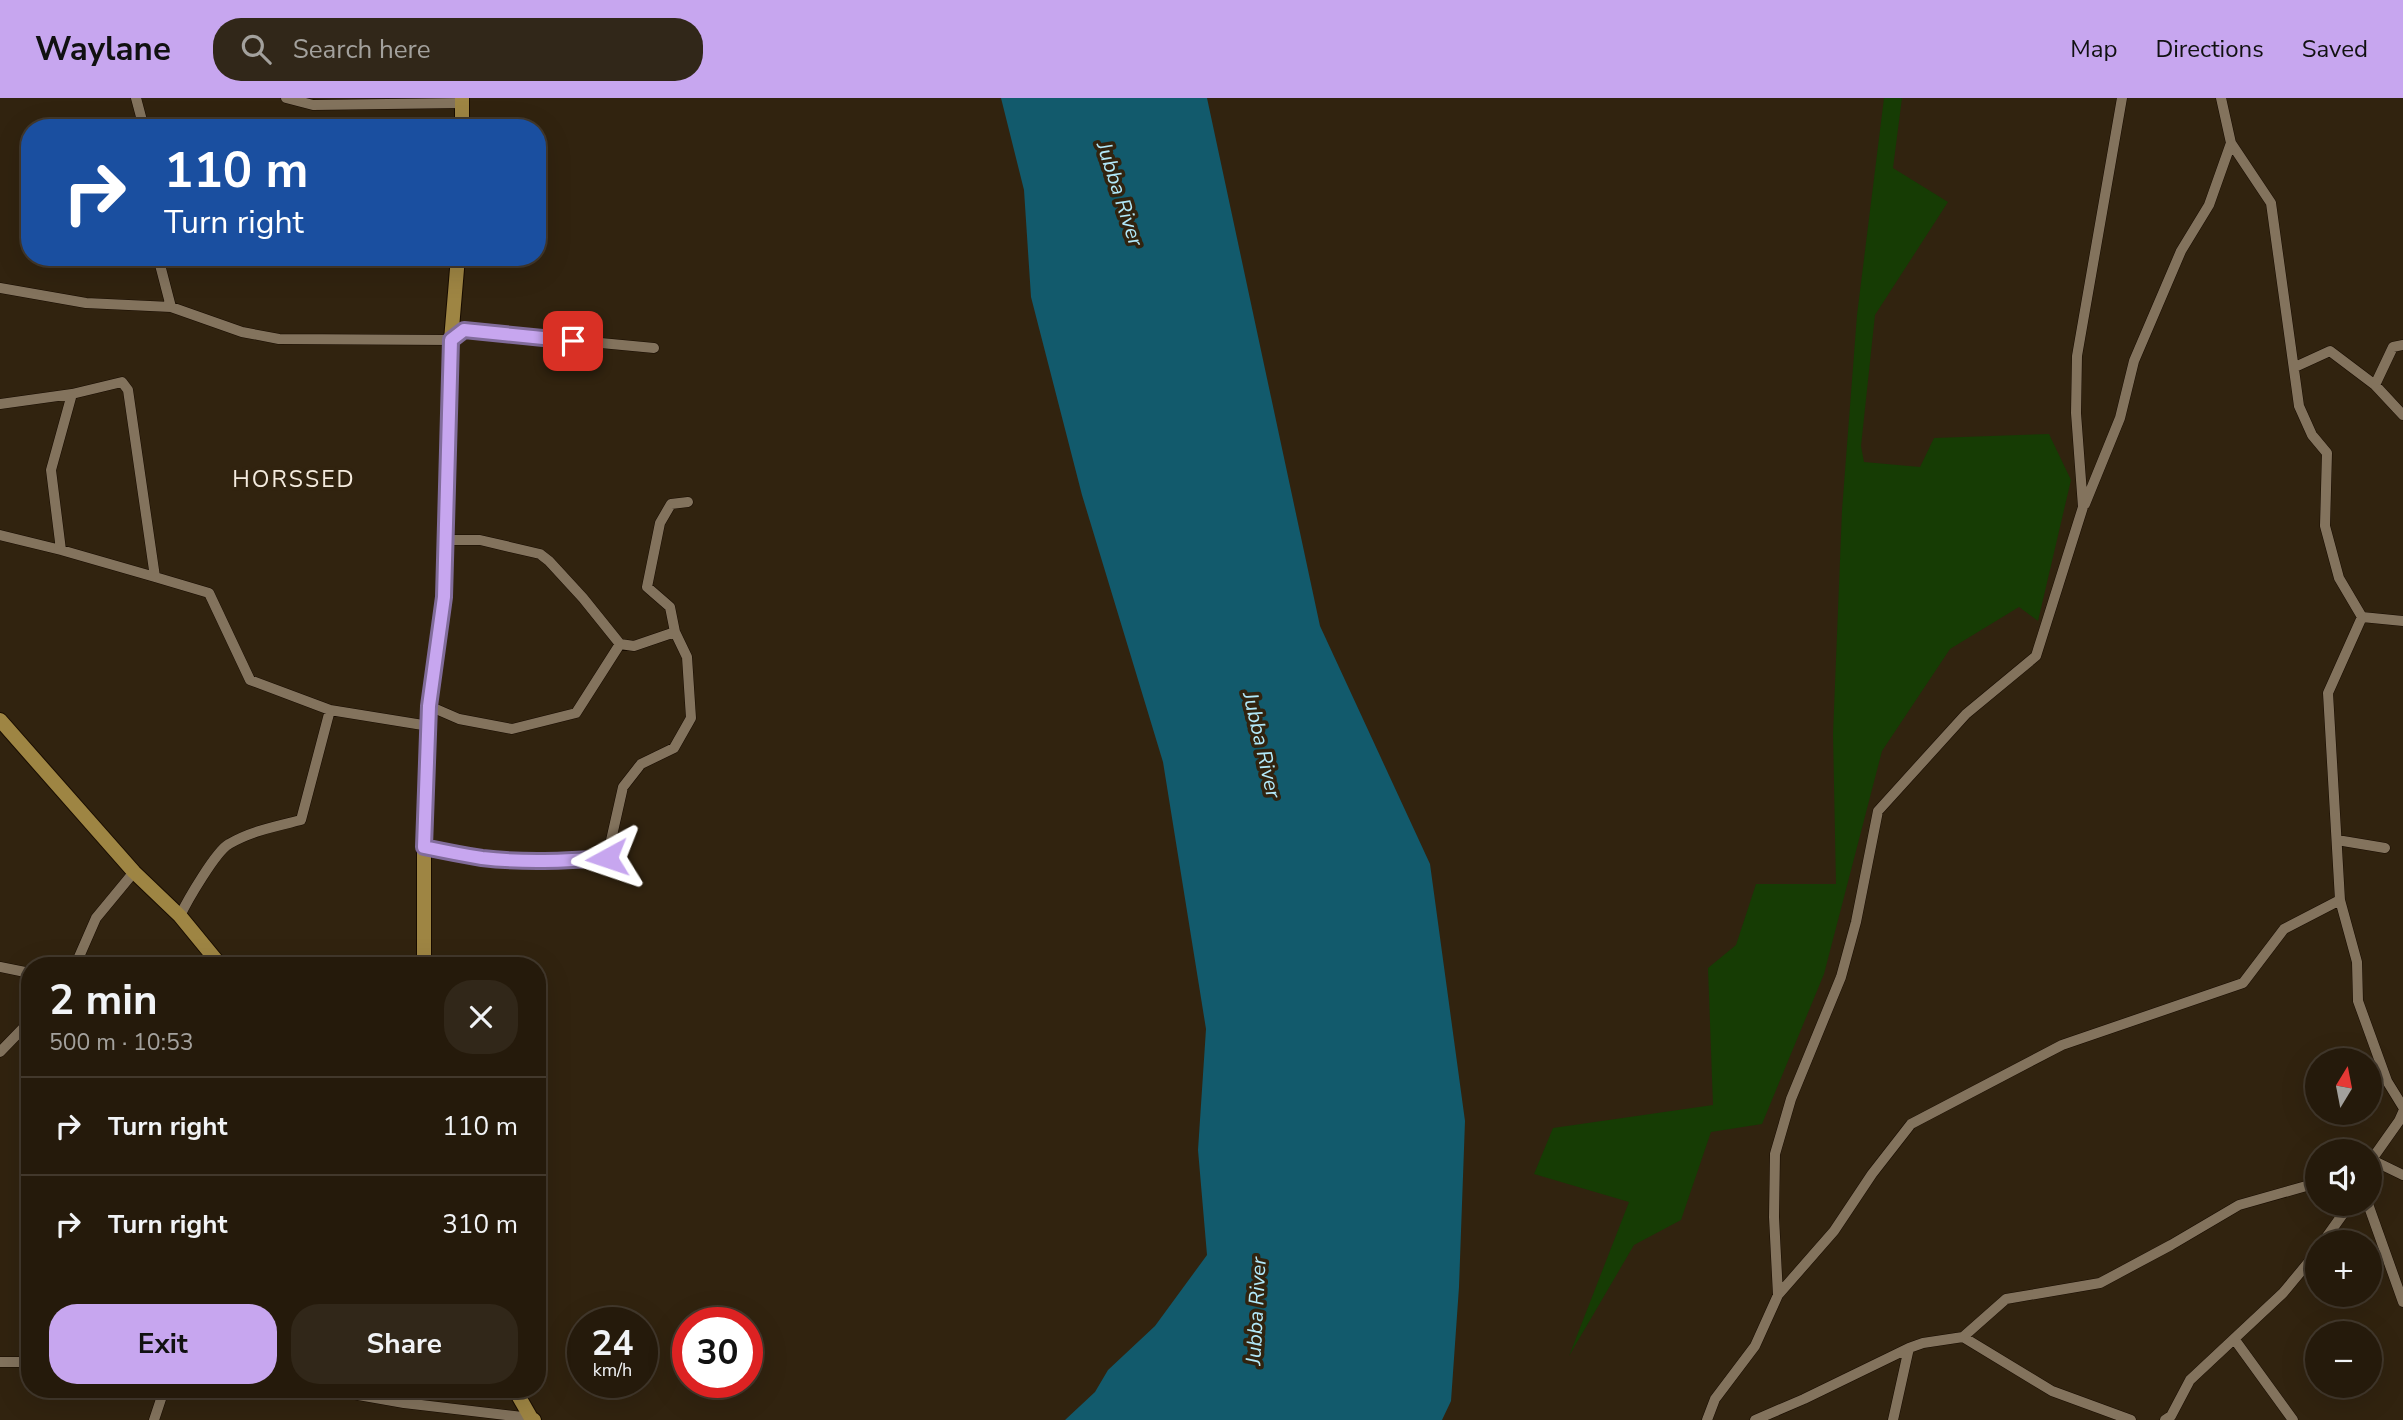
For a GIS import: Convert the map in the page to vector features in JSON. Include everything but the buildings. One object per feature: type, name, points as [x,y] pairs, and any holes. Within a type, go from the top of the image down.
[{"type":"main road","points":[[462,101],[462,119]]},
{"type":"main road","points":[[424,957],[424,847],[429,706],[444,597],[451,340],[457,266]]},
{"type":"main road","points":[[0,720],[134,872],[180,916],[214,957]]},
{"type":"main road","points":[[520,1398],[533,1419]]},
{"type":"street","points":[[136,98],[142,119]]},
{"type":"street","points":[[286,98],[313,104],[462,101]]},
{"type":"street","points":[[2083,507],[2076,413],[2077,356],[2122,98]]},
{"type":"street","points":[[2221,98],[2231,143],[2272,203],[2299,406],[2312,435],[2327,453],[2325,526],[2339,578],[2362,617]]},
{"type":"street","points":[[1778,1295],[1774,1217],[1775,1154],[1791,1100],[1841,977],[1856,922],[1878,811],[1966,714],[2036,656],[2083,507],[2120,418],[2134,361],[2181,251],[2209,205],[2231,143]]},
{"type":"street","points":[[161,266],[171,307]]},
{"type":"street","points":[[0,288],[86,303],[171,307],[242,332],[279,339],[451,340],[464,330],[654,348]]},
{"type":"street","points":[[2375,385],[2393,347],[2403,345]]},
{"type":"street","points":[[2295,368],[2330,351],[2375,385],[2403,415]]},
{"type":"street","points":[[0,404],[72,394],[122,382],[128,390],[155,577]]},
{"type":"street","points":[[61,550],[51,470],[72,394]]},
{"type":"street","points":[[424,847],[483,858],[537,861],[607,858],[623,787],[641,764],[674,748],[691,718],[687,657],[675,632],[670,607],[647,587],[660,523],[671,503],[688,502]]},
{"type":"street","points":[[0,535],[209,593],[250,680],[330,710],[429,726]]},
{"type":"street","points":[[446,540],[480,540],[540,554],[583,598],[620,644],[634,646],[675,632]]},
{"type":"street","points":[[2362,617],[2403,621]]},
{"type":"street","points":[[2362,617],[2328,693],[2340,900],[2357,962],[2358,1001],[2402,1116],[2382,1145]]},
{"type":"street","points":[[429,706],[459,719],[512,729],[576,713],[620,644]]},
{"type":"street","points":[[180,916],[226,845],[261,830],[301,820],[330,710]]},
{"type":"street","points":[[2337,841],[2385,848]]},
{"type":"street","points":[[79,957],[96,918],[134,872]]},
{"type":"street","points":[[1707,1420],[1714,1398],[1755,1346],[1778,1295],[1834,1231],[1872,1174],[1911,1124],[2062,1045],[2243,983],[2284,929],[2340,900]]},
{"type":"street","points":[[0,967],[21,971]]},
{"type":"street","points":[[0,1052],[21,1030]]},
{"type":"street","points":[[2382,1166],[2403,1175]]},
{"type":"street","points":[[1755,1420],[1909,1348],[1923,1343],[1963,1337],[2006,1299],[2100,1283],[2239,1205],[2305,1186]]},
{"type":"street","points":[[2372,1216],[2403,1302]]},
{"type":"street","points":[[2169,1419],[2190,1380],[2283,1293],[2305,1266]]},
{"type":"street","points":[[1963,1337],[2052,1391],[2131,1420]]},
{"type":"street","points":[[2235,1340],[2293,1420]]},
{"type":"street","points":[[1893,1420],[1909,1348]]},
{"type":"street","points":[[0,1362],[21,1362]]},
{"type":"street","points":[[154,1420],[161,1398]]},
{"type":"street","points":[[376,1398],[533,1419]]},
{"type":"green space","points":[[1884,98],[1902,98],[1893,168],[1948,202],[1875,315],[1861,446],[1864,462],[1920,467],[1934,438],[2049,434],[2071,480],[2038,621],[2019,607],[1950,649],[1882,751],[1824,974],[1762,1124],[1711,1132],[1681,1220],[1634,1245],[1569,1356],[1629,1202],[1534,1174],[1553,1128],[1713,1105],[1708,968],[1736,945],[1756,884],[1836,884],[1833,734],[1842,510],[1857,315]]},
{"type":"water","name":"Jubba River","points":[[1001,98],[1207,98],[1320,626],[1430,864],[1465,1121],[1459,1287],[1451,1401],[1442,1420],[1065,1420],[1095,1392],[1108,1370],[1155,1326],[1207,1255],[1198,1150],[1206,1029],[1163,762],[1082,495],[1031,297],[1024,190]]},
{"type":"district","name":"HORSSED","points":[[294,479]]},
{"type":"route","points":[[573,341],[464,330],[451,340],[444,597],[429,706],[424,847],[483,858],[528,861],[607,858]]}]
